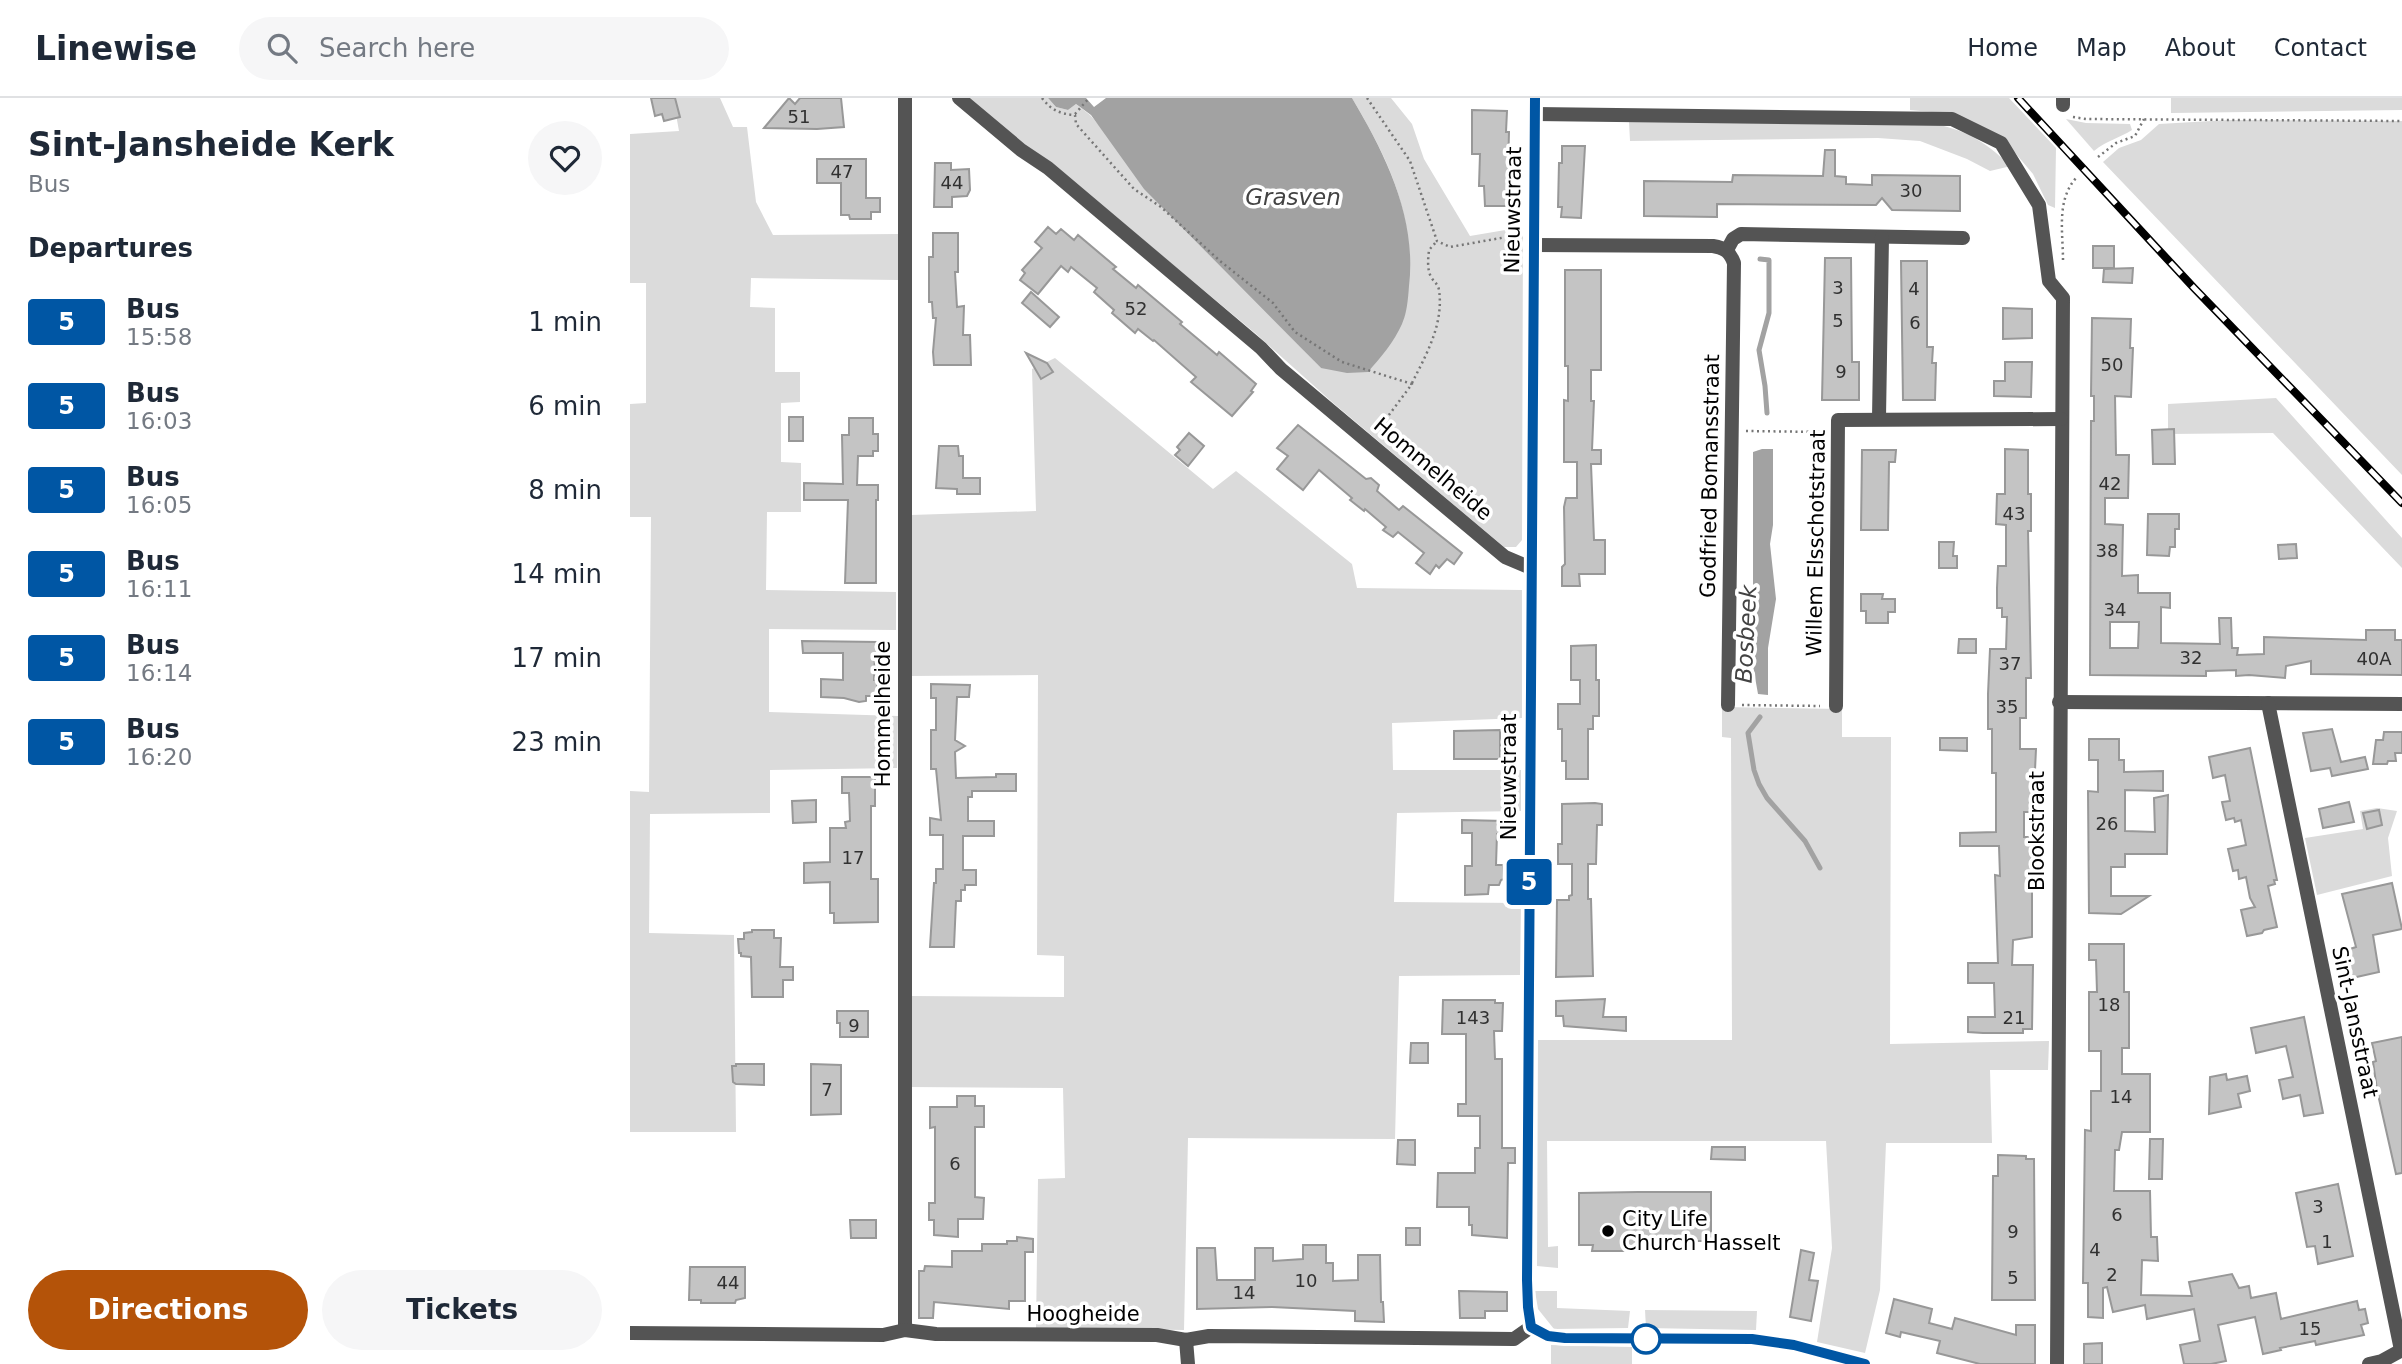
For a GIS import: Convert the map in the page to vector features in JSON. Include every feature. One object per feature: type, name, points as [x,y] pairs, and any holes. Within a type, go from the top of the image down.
[{"type":"street","name":"Hommelheide","points":[[905,98],[905,1330]]},
{"type":"street","name":"Hommelheide","points":[[959,98],[1021,150],[1059,177],[1261,348],[1281,369],[1505,557],[1531,568]]},
{"type":"street","name":"Nieuwstraat","points":[[1531,1327],[1527,1280],[1535,98]]},
{"type":"street","name":"Blookstraat","points":[[1535,114],[1952,119],[2001,143],[2039,205],[2049,281],[2063,298],[2057,1364]]},
{"type":"street","points":[[1534,239],[1713,246],[1727,250],[1741,234],[1963,238]]},
{"type":"street","points":[[1879,418],[1882,237]]},
{"type":"street","name":"Godfried Bomansstraat","points":[[1727,250],[1734,263],[1728,705]]},
{"type":"street","name":"Willem Elsschotstraat","points":[[1836,706],[1838,420],[2061,419]]},
{"type":"street","points":[[2059,702],[2402,704]]},
{"type":"street","name":"Sint-Jansstraat","points":[[2268,703],[2402,1350]]},
{"type":"street","name":"Hoogheide","points":[[630,1334],[883,1335],[905,1330],[936,1334],[1157,1335],[1186,1340],[1209,1336],[1514,1339],[1531,1327]]},
{"type":"street","points":[[1531,1327],[1548,1336],[1565,1338],[1752,1339],[1794,1345],[1865,1364]]},
{"type":"street","points":[[1186,1340],[1188,1364]]},
{"type":"street","points":[[2369,1364],[2382,1361],[2402,1350]]},
{"type":"path","points":[[1042,98],[1049,108],[1064,116],[1074,115],[1087,100]]},
{"type":"path","points":[[1367,98],[1410,161],[1437,242]]},
{"type":"path","points":[[2063,102],[2069,115],[2076,118],[2402,121]]},
{"type":"path","points":[[1074,115],[1076,124],[1134,189],[1161,206],[1220,261],[1273,303],[1295,332],[1342,362],[1412,384]]},
{"type":"path","points":[[2098,157],[2116,143],[2135,136],[2144,119]]},
{"type":"path","points":[[2063,271],[2063,203],[2067,190],[2077,177]]},
{"type":"path","points":[[1437,242],[1450,247],[1534,239]]},
{"type":"path","points":[[1369,443],[1412,384],[1435,334],[1440,308],[1439,287],[1430,275],[1428,263],[1429,250],[1437,242]]},
{"type":"path","points":[[1728,705],[1836,706]]},
{"type":"shaded area","points":[[673,98],[720,98],[733,127],[747,127],[756,202],[773,235],[898,234],[898,280],[751,278],[750,307],[775,308],[775,372],[800,372],[800,402],[781,403],[781,462],[801,463],[801,512],[767,512],[766,590],[896,592],[896,630],[769,629],[769,712],[898,716],[897,768],[770,770],[770,813],[650,814],[649,933],[734,935],[736,1132],[630,1132],[630,791],[649,792],[651,517],[630,517],[630,404],[646,403],[646,283],[630,283],[630,134],[679,131]]},
{"type":"shaded area","points":[[968,98],[1048,98],[1056,107],[1068,110],[1076,104],[1090,115],[1234,278],[1321,368],[1403,322],[1409,260],[1402,205],[1382,152],[1352,98],[1391,98],[1412,124],[1424,159],[1470,236],[1523,227],[1522,540],[1516,547],[1504,547],[1332,402],[1255,333],[1046,159],[1032,151]]},
{"type":"shaded area","points":[[1910,98],[2009,98],[2056,148],[2055,208],[2048,205],[2033,174],[2011,148],[1943,113],[1910,110]]},
{"type":"shaded area","points":[[2171,98],[2402,98],[2402,110],[2171,113]]},
{"type":"shaded area","points":[[2066,119],[2086,123],[2130,124],[2132,130],[2094,151]]},
{"type":"shaded area","points":[[2229,120],[2402,121],[2402,475],[2103,162],[2119,148],[2141,140],[2159,124]]},
{"type":"shaded area","points":[[1629,122],[1927,122],[1973,137],[2011,166],[1990,171],[1920,141],[1878,138],[1630,141]]},
{"type":"shaded area","points":[[1055,358],[1213,489],[1236,471],[1352,564],[1357,588],[1522,590],[1522,718],[1392,723],[1393,770],[1521,770],[1521,811],[1397,813],[1394,902],[1521,903],[1520,975],[1399,976],[1395,1139],[1188,1138],[1184,1330],[1036,1328],[1038,1179],[1065,1178],[1063,1088],[909,1087],[910,996],[1064,997],[1064,956],[1037,955],[1038,675],[909,676],[911,515],[1036,511],[1032,369]]},
{"type":"shaded area","points":[[2276,398],[2402,538],[2402,568],[2273,433],[2168,434],[2168,404]]},
{"type":"shaded area","points":[[1722,707],[1842,709],[1842,737],[1891,737],[1890,1044],[2049,1041],[2048,1070],[1990,1070],[1992,1143],[1886,1143],[1880,1290],[1865,1353],[1817,1342],[1832,1248],[1826,1141],[1547,1141],[1548,1247],[1558,1246],[1558,1268],[1537,1266],[1538,1040],[1732,1040],[1731,738],[1722,737]]},
{"type":"shaded area","points":[[2377,808],[2397,811],[2388,838],[2392,876],[2317,895],[2305,838],[2363,829],[2360,811]]},
{"type":"shaded area","points":[[1535,1291],[1557,1291],[1557,1308],[1630,1311],[1628,1328],[1554,1329],[1538,1309]]},
{"type":"shaded area","points":[[1645,1310],[1757,1311],[1756,1330],[1646,1328]]},
{"type":"shaded area","points":[[1551,1345],[1632,1347],[1632,1364],[1551,1364]]},
{"type":"water","name":"Grasven","points":[[1048,98],[1086,98],[1094,107],[1106,98],[1352,98],[1387,165],[1396,188],[1408,236],[1410,261],[1406,311],[1399,331],[1387,349],[1368,372],[1347,373],[1321,368],[1144,189],[1091,115],[1076,104],[1068,110],[1056,107]]},
{"type":"water","points":[[1773,449],[1773,525],[1770,544],[1776,599],[1768,648],[1768,695],[1758,694],[1753,666],[1753,452]]},
{"type":"building","points":[[651,98],[675,98],[680,117],[664,121],[662,114],[655,116]]},
{"type":"building","points":[[789,98],[795,104],[800,98],[841,98],[844,127],[764,128]]},
{"type":"building","points":[[1472,110],[1507,111],[1507,206],[1485,206],[1484,186],[1479,186],[1480,154],[1472,154]]},
{"type":"building","points":[[1562,146],[1585,146],[1581,218],[1561,217],[1562,207],[1558,207]]},
{"type":"building","points":[[1825,150],[1835,150],[1835,176],[1846,177],[1846,184],[1872,185],[1872,175],[1960,176],[1960,211],[1892,210],[1882,198],[1876,205],[1717,204],[1717,217],[1644,216],[1644,181],[1732,182],[1733,175],[1823,176]]},
{"type":"building","points":[[817,159],[866,159],[866,198],[880,198],[880,212],[871,212],[871,219],[850,219],[849,215],[841,215],[841,183],[817,183]]},
{"type":"building","points":[[935,163],[951,163],[951,170],[969,169],[970,190],[967,196],[952,197],[952,207],[934,207]]},
{"type":"building","points":[[1048,227],[1056,234],[1061,229],[1074,240],[1078,235],[1116,267],[1113,269],[1136,288],[1138,285],[1182,322],[1180,324],[1217,355],[1219,352],[1256,384],[1251,391],[1253,392],[1232,416],[1191,382],[1196,377],[1154,340],[1138,329],[1135,333],[1112,313],[1114,310],[1094,292],[1097,288],[1071,267],[1068,272],[1061,266],[1038,294],[1020,280],[1025,273],[1022,270],[1042,248],[1035,242]]},
{"type":"building","points":[[933,233],[958,233],[958,272],[955,272],[957,307],[964,306],[963,335],[970,335],[971,365],[934,365],[936,318],[933,318],[932,302],[929,302],[929,257],[933,257]]},
{"type":"building","points":[[2093,246],[2114,246],[2114,268],[2093,268]]},
{"type":"building","points":[[1825,258],[1851,258],[1852,362],[1859,362],[1859,400],[1822,400]]},
{"type":"building","points":[[1901,261],[1927,261],[1927,347],[1933,347],[1932,363],[1936,363],[1935,400],[1903,400]]},
{"type":"building","points":[[2133,268],[2132,283],[2103,282],[2104,269]]},
{"type":"building","points":[[1565,270],[1601,270],[1601,370],[1591,370],[1591,401],[1594,401],[1592,450],[1601,450],[1601,464],[1591,464],[1594,540],[1605,540],[1605,574],[1579,574],[1580,586],[1562,586],[1562,567],[1565,564],[1564,507],[1566,498],[1577,498],[1577,462],[1564,462],[1564,400],[1568,401],[1568,366],[1565,366]]},
{"type":"building","points":[[1031,292],[1059,317],[1050,327],[1022,303]]},
{"type":"building","points":[[2003,308],[2032,309],[2032,338],[2003,339]]},
{"type":"building","points":[[2092,318],[2131,319],[2131,397],[2115,396],[2116,455],[2129,455],[2128,498],[2105,498],[2105,524],[2123,525],[2122,576],[2138,575],[2138,593],[2170,593],[2170,608],[2161,607],[2161,643],[2220,644],[2219,618],[2231,618],[2232,648],[2238,648],[2237,655],[2264,654],[2264,637],[2366,640],[2366,630],[2395,630],[2395,640],[2402,640],[2402,675],[2311,674],[2311,661],[2286,666],[2285,678],[2236,676],[2236,670],[2206,671],[2206,676],[2090,675],[2091,421],[2094,421],[2094,396],[2091,396]],"holes":[[[2110,622],[2139,622],[2138,648],[2110,648]]]},
{"type":"building","points":[[1026,353],[1047,363],[1053,372],[1041,379]]},
{"type":"building","points":[[2005,362],[2032,362],[2031,397],[1994,396],[1994,381],[2005,381]]},
{"type":"building","points":[[789,417],[803,417],[803,441],[789,441]]},
{"type":"building","points":[[849,418],[873,418],[873,434],[878,434],[878,451],[873,451],[873,456],[858,456],[857,485],[878,485],[876,583],[845,583],[848,500],[804,500],[804,483],[843,484],[842,435],[849,435]]},
{"type":"building","points":[[1298,425],[1366,479],[1371,478],[1379,485],[1377,491],[1399,510],[1403,506],[1462,553],[1454,564],[1447,559],[1439,568],[1436,565],[1430,574],[1416,563],[1424,553],[1398,532],[1393,537],[1383,530],[1386,527],[1350,500],[1352,498],[1319,470],[1303,490],[1277,469],[1288,456],[1277,448]]},
{"type":"building","points":[[2174,429],[2175,464],[2153,464],[2152,430]]},
{"type":"building","points":[[1189,433],[1204,446],[1188,466],[1175,455],[1180,450],[1177,447]]},
{"type":"building","points":[[939,446],[958,446],[959,456],[963,456],[963,478],[980,478],[980,494],[957,494],[957,489],[936,488]]},
{"type":"building","points":[[2005,449],[2028,450],[2028,494],[2031,494],[2031,531],[2028,531],[2031,678],[2026,678],[2026,718],[2020,718],[2020,749],[2036,749],[2033,812],[2024,812],[2024,837],[2034,837],[2032,937],[2013,940],[2012,965],[2033,965],[2032,1029],[2023,1029],[2023,1033],[1983,1033],[1968,1032],[1968,1017],[1995,1017],[1994,983],[1968,983],[1968,963],[1998,963],[1995,875],[2000,876],[1999,846],[1960,846],[1960,833],[1996,832],[1996,773],[1992,773],[1992,729],[1988,729],[1988,694],[1990,649],[2006,649],[2007,617],[2002,617],[2002,608],[1997,608],[1997,588],[1998,566],[2006,566],[2006,525],[1996,524],[1997,494],[2005,494]]},
{"type":"building","points":[[1862,450],[1896,450],[1895,462],[1889,462],[1888,530],[1861,530]]},
{"type":"building","points":[[2148,514],[2179,514],[2179,529],[2175,529],[2175,547],[2170,547],[2169,556],[2147,555]]},
{"type":"building","points":[[1939,542],[1954,542],[1953,556],[1957,556],[1957,568],[1939,568]]},
{"type":"building","points":[[2296,544],[2297,558],[2279,559],[2278,545]]},
{"type":"building","points":[[1861,594],[1883,594],[1882,599],[1895,599],[1895,612],[1888,612],[1888,623],[1866,623],[1866,611],[1861,611]]},
{"type":"building","points":[[1959,639],[1976,639],[1976,653],[1958,653]]},
{"type":"building","points":[[802,641],[879,642],[878,655],[875,655],[874,680],[877,680],[877,696],[866,696],[866,701],[859,702],[821,697],[821,679],[843,680],[843,653],[803,653]]},
{"type":"building","points":[[1596,645],[1599,716],[1593,716],[1593,729],[1588,729],[1588,779],[1566,779],[1566,761],[1562,761],[1562,729],[1558,729],[1558,704],[1580,704],[1580,680],[1571,680],[1571,646]]},
{"type":"building","points":[[931,684],[970,685],[969,697],[957,697],[955,740],[965,746],[955,752],[956,778],[1016,774],[1016,791],[972,791],[972,797],[968,797],[968,821],[994,821],[994,836],[963,836],[963,870],[976,870],[976,885],[965,885],[965,890],[961,890],[961,901],[956,901],[954,947],[930,947],[936,869],[943,869],[943,835],[930,835],[930,818],[941,820],[936,769],[931,769],[931,730],[936,730],[936,698],[931,698]]},
{"type":"building","points":[[2332,729],[2341,762],[2365,757],[2368,769],[2332,776],[2330,768],[2311,771],[2303,733]]},
{"type":"building","points":[[1500,730],[1500,759],[1454,759],[1454,731]]},
{"type":"building","points":[[2384,732],[2402,732],[2402,753],[2395,753],[2396,761],[2373,764],[2376,740],[2383,740]]},
{"type":"building","points":[[1940,738],[1967,738],[1967,751],[1940,750]]},
{"type":"building","points":[[2089,739],[2119,739],[2119,760],[2124,760],[2124,772],[2163,771],[2163,791],[2125,790],[2125,831],[2155,832],[2154,798],[2168,795],[2167,854],[2125,854],[2125,867],[2111,867],[2111,896],[2149,896],[2121,914],[2089,913],[2088,791],[2098,792],[2098,760],[2089,760]]},
{"type":"building","points":[[2250,748],[2277,880],[2274,880],[2275,884],[2268,886],[2277,927],[2247,936],[2241,910],[2255,907],[2250,898],[2246,877],[2239,879],[2238,870],[2233,871],[2228,849],[2246,845],[2241,820],[2226,820],[2222,802],[2230,801],[2225,775],[2213,778],[2209,757]]},
{"type":"building","points":[[842,777],[875,777],[875,806],[871,806],[871,879],[878,879],[878,922],[834,923],[834,913],[830,913],[830,882],[804,883],[804,863],[830,862],[830,828],[846,828],[845,822],[850,821],[849,793],[842,793]]},
{"type":"building","points":[[816,800],[816,822],[793,823],[792,801]]},
{"type":"building","points":[[2349,802],[2354,822],[2323,828],[2319,809]]},
{"type":"building","points":[[1562,804],[1602,804],[1602,825],[1597,825],[1596,864],[1588,864],[1593,976],[1556,977],[1557,900],[1569,900],[1572,895],[1572,864],[1558,864],[1558,844],[1562,844]]},
{"type":"building","points":[[2379,810],[2382,825],[2367,829],[2363,813]]},
{"type":"building","points":[[1462,820],[1504,821],[1504,834],[1497,834],[1496,865],[1503,865],[1504,879],[1499,885],[1489,885],[1488,894],[1465,895],[1465,866],[1472,866],[1472,833],[1462,833]]},
{"type":"building","points":[[2392,883],[2402,929],[2373,935],[2379,972],[2352,978],[2348,960],[2352,959],[2350,949],[2356,947],[2342,894]]},
{"type":"building","points":[[752,930],[774,930],[774,938],[781,938],[780,967],[793,967],[793,980],[783,980],[783,997],[752,997],[751,957],[741,956],[738,939],[744,939],[744,933]]},
{"type":"building","points":[[2089,944],[2124,944],[2124,992],[2129,992],[2129,1048],[2122,1048],[2122,1074],[2150,1074],[2150,1132],[2122,1132],[2119,1150],[2115,1150],[2114,1191],[2150,1191],[2151,1237],[2157,1237],[2158,1261],[2142,1260],[2141,1295],[2192,1296],[2189,1282],[2232,1274],[2239,1288],[2249,1286],[2251,1298],[2276,1293],[2281,1319],[2357,1301],[2359,1310],[2365,1309],[2368,1323],[2361,1325],[2364,1335],[2316,1345],[2315,1341],[2263,1354],[2255,1317],[2218,1325],[2226,1361],[2184,1364],[2180,1345],[2200,1341],[2194,1309],[2147,1319],[2145,1305],[2113,1312],[2107,1287],[2103,1288],[2103,1318],[2088,1317],[2088,1283],[2083,1283],[2085,1130],[2091,1131],[2091,1091],[2101,1091],[2101,1051],[2089,1051],[2089,992],[2097,992],[2096,960],[2089,960]]},
{"type":"building","points":[[1605,999],[1603,1017],[1626,1017],[1626,1031],[1564,1026],[1563,1016],[1556,1016],[1556,1001]]},
{"type":"building","points":[[1443,1000],[1495,1000],[1495,1003],[1503,1003],[1502,1031],[1494,1031],[1495,1059],[1502,1059],[1502,1148],[1515,1148],[1515,1163],[1508,1163],[1507,1238],[1472,1235],[1469,1207],[1437,1207],[1438,1173],[1475,1173],[1475,1148],[1480,1148],[1480,1116],[1458,1116],[1458,1104],[1466,1104],[1466,1034],[1442,1034]]},
{"type":"building","points":[[837,1011],[868,1011],[868,1037],[840,1037]]},
{"type":"building","points":[[2304,1017],[2323,1113],[2304,1116],[2300,1095],[2283,1099],[2279,1080],[2293,1077],[2286,1046],[2256,1053],[2251,1028]]},
{"type":"building","points":[[2402,1037],[2402,1173],[2396,1174],[2377,1090],[2372,1043]]},
{"type":"building","points":[[1411,1043],[1428,1043],[1428,1063],[1410,1063]]},
{"type":"building","points":[[764,1064],[764,1085],[733,1082],[732,1066]]},
{"type":"building","points":[[811,1064],[841,1065],[841,1114],[811,1115]]},
{"type":"building","points":[[2226,1074],[2227,1080],[2247,1076],[2250,1091],[2238,1094],[2241,1107],[2209,1114],[2210,1077]]},
{"type":"building","points":[[957,1096],[975,1096],[975,1106],[984,1106],[984,1127],[975,1127],[975,1197],[984,1198],[983,1219],[958,1219],[958,1237],[934,1235],[934,1220],[929,1220],[929,1203],[935,1203],[935,1127],[930,1128],[930,1107],[957,1107]]},
{"type":"building","points":[[2150,1139],[2163,1139],[2162,1179],[2149,1179]]},
{"type":"building","points":[[1398,1140],[1415,1140],[1415,1165],[1397,1164]]},
{"type":"building","points":[[1712,1147],[1745,1147],[1745,1160],[1711,1159]]},
{"type":"building","points":[[1998,1155],[2034,1159],[2035,1300],[1992,1300],[1993,1176],[1998,1176]]},
{"type":"building","points":[[2338,1184],[2353,1256],[2318,1264],[2315,1246],[2307,1247],[2296,1193]]},
{"type":"building","points":[[1711,1192],[1711,1241],[1638,1241],[1638,1245],[1624,1246],[1624,1251],[1592,1251],[1593,1245],[1579,1245],[1579,1193]]},
{"type":"building","points":[[850,1220],[876,1220],[876,1238],[851,1238]]},
{"type":"building","points":[[1406,1228],[1420,1228],[1420,1245],[1406,1245]]},
{"type":"building","points":[[1017,1237],[1033,1239],[1033,1252],[1025,1252],[1025,1301],[1009,1301],[1009,1309],[934,1302],[933,1318],[919,1318],[919,1271],[924,1271],[925,1266],[952,1267],[952,1251],[982,1251],[982,1244],[1007,1244],[1007,1241],[1017,1241]]},
{"type":"building","points":[[1303,1245],[1326,1245],[1326,1263],[1333,1263],[1333,1281],[1358,1280],[1358,1255],[1380,1255],[1384,1322],[1355,1321],[1355,1311],[1272,1307],[1197,1309],[1197,1248],[1215,1248],[1217,1280],[1255,1280],[1255,1248],[1273,1248],[1273,1261],[1303,1259]]},
{"type":"building","points":[[1801,1250],[1814,1253],[1809,1280],[1818,1281],[1811,1321],[1790,1317]]},
{"type":"building","points":[[690,1267],[745,1267],[745,1298],[736,1300],[735,1303],[701,1303],[701,1300],[689,1300]]},
{"type":"building","points":[[1459,1291],[1507,1292],[1507,1311],[1485,1311],[1485,1318],[1460,1318]]},
{"type":"building","points":[[1894,1299],[1932,1309],[1929,1323],[1952,1329],[1955,1318],[2016,1335],[2016,1325],[2035,1325],[2035,1364],[1980,1364],[1937,1353],[1940,1341],[1901,1332],[1900,1337],[1886,1333]]},
{"type":"building","points":[[2102,1343],[2102,1364],[2084,1364],[2084,1344]]},
{"type":"waterway","name":"Bosbeek","points":[[1760,259],[1769,260],[1769,313],[1759,350],[1767,413]]},
{"type":"waterway","name":"Bosbeek","points":[[1760,717],[1748,733],[1759,784],[1767,798],[1805,841],[1820,868]]},
{"type":"railway","points":[[2018,98],[2194,288],[2402,503]]},
{"type":"bus line","name":"5","points":[[1535,98],[1527,1280],[1531,1327],[1548,1336],[1565,1338],[1752,1339],[1794,1345],[1865,1364]]},
{"type":"place","name":"City Life Church Hasselt","points":[[1608,1231]]}]
